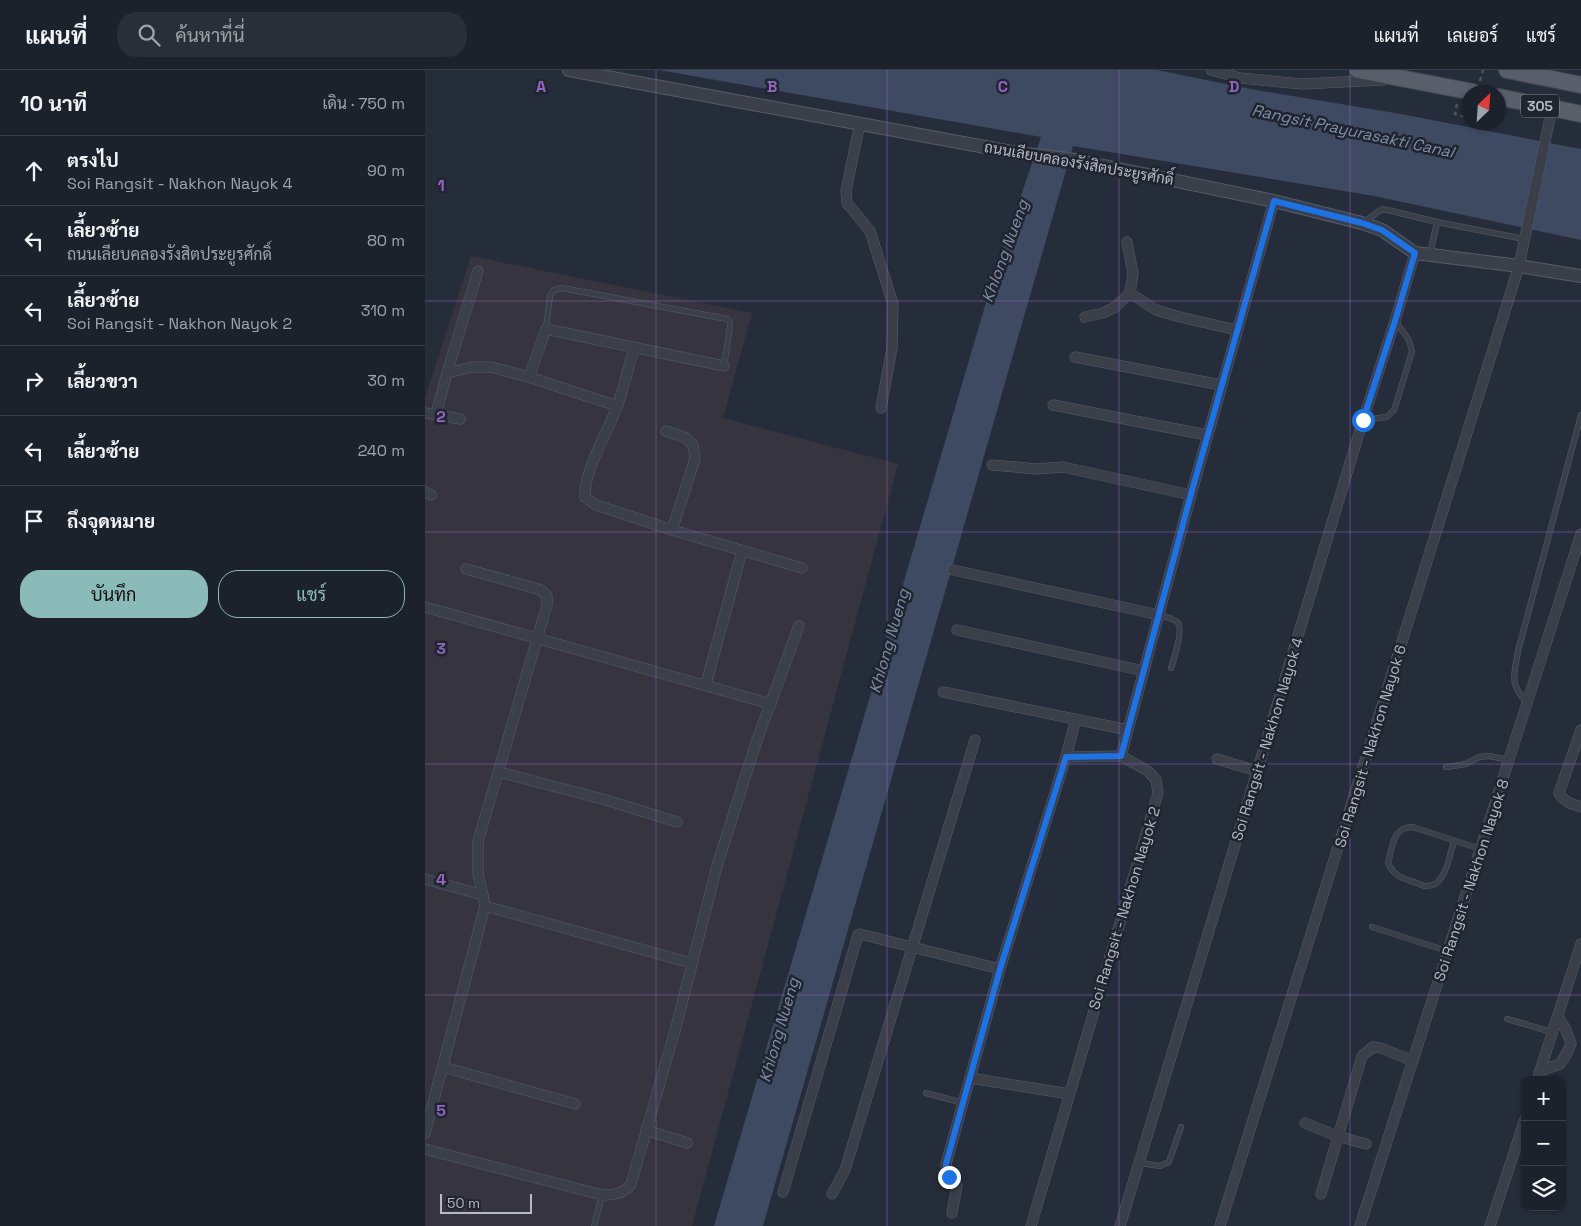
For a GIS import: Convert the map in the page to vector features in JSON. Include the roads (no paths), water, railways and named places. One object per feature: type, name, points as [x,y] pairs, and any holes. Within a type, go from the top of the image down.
[{"type":"main road","points":[[1358,70],[1461,90]]},
{"type":"main road","name":"305","points":[[1507,70],[1581,85]]},
{"type":"main road","name":"305","points":[[1506,99],[1581,114]]},
{"type":"street","name":"ถนนเลียบคลองรังสิตประยูรศักดิ์","points":[[569,70],[1018,153],[1075,160],[1274,201],[1362,223],[1382,230],[1415,253],[1581,276]]},
{"type":"street","points":[[1211,70],[1240,78],[1302,84],[1404,79]]},
{"type":"street","name":"Soi Rangsit - Nakhon Nayok 6","points":[[1220,1226],[1519,266],[1524,234],[1552,108]]},
{"type":"street","points":[[859,123],[846,191],[847,203],[869,231],[893,304],[891,348],[881,408]]},
{"type":"street","points":[[1066,757],[1121,756],[1207,435],[1274,201]]},
{"type":"street","points":[[1085,317],[1103,313],[1115,307],[1130,293],[1133,273],[1127,242]]},
{"type":"street","name":"Soi Rangsit - Nakhon Nayok 4","points":[[1120,1226],[1415,253]]},
{"type":"street","points":[[437,414],[447,373],[478,272]]},
{"type":"street","points":[[1130,293],[1156,310],[1236,330]]},
{"type":"street","points":[[529,377],[546,329],[724,366]]},
{"type":"street","points":[[634,348],[617,406],[584,488],[585,497],[596,505],[672,530],[802,568]]},
{"type":"street","points":[[1075,357],[1221,385]]},
{"type":"street","points":[[447,373],[472,367],[491,367],[529,377],[617,406]]},
{"type":"street","points":[[1053,405],[1207,435]]},
{"type":"street","points":[[425,413],[460,419]]},
{"type":"street","points":[[666,431],[686,438],[693,446],[695,459],[672,530]]},
{"type":"street","points":[[992,465],[1037,469],[1063,467],[1191,494]]},
{"type":"street","name":"Soi Rangsit - Nakhon Nayok 8","points":[[1360,1226],[1581,534]]},
{"type":"street","points":[[706,684],[743,551]]},
{"type":"street","points":[[425,1133],[485,906],[478,873],[478,841],[547,605],[547,596],[541,590],[466,569]]},
{"type":"street","points":[[953,570],[1159,615]]},
{"type":"street","points":[[425,608],[706,684],[771,704]]},
{"type":"street","points":[[425,1150],[602,1195],[613,1195],[628,1189],[676,1027],[717,866],[756,743],[799,626]]},
{"type":"street","points":[[957,630],[1144,671]]},
{"type":"street","points":[[943,692],[1128,730]]},
{"type":"street","points":[[952,1212],[957,1186],[956,1182],[949,1177],[946,1171],[946,1164],[1000,969],[1076,719]]},
{"type":"street","points":[[1581,730],[1559,792],[1562,798],[1569,803],[1581,807]]},
{"type":"street","points":[[832,1194],[845,1170],[975,740]]},
{"type":"street","name":"Soi Rangsit - Nakhon Nayok 2","points":[[1031,1226],[1158,793],[1156,780],[1148,771],[1121,756]]},
{"type":"street","points":[[1217,759],[1257,771]]},
{"type":"street","points":[[499,772],[606,800],[677,822]]},
{"type":"street","points":[[425,879],[483,895]]},
{"type":"street","points":[[485,906],[691,963]]},
{"type":"street","points":[[783,1192],[856,937],[860,934],[1000,969]]},
{"type":"street","points":[[1539,1076],[1581,944]]},
{"type":"street","points":[[1539,1076],[1560,1064],[1571,1043],[1558,1017]]},
{"type":"street","points":[[1321,1194],[1362,1056],[1373,1047],[1381,1048],[1413,1060]]},
{"type":"street","points":[[443,1067],[575,1104]]},
{"type":"street","points":[[970,1078],[1069,1094]]},
{"type":"street","points":[[1490,1226],[1524,1121]]},
{"type":"street","points":[[1305,1124],[1366,1144]]},
{"type":"street","points":[[646,1130],[687,1143]]},
{"type":"lane","points":[[1362,223],[1383,210],[1437,222],[1524,234]]},
{"type":"lane","points":[[1430,255],[1437,222]]},
{"type":"lane","points":[[546,329],[550,295],[554,290],[562,288],[727,319],[730,322],[730,327],[724,366]]},
{"type":"lane","points":[[1363,420],[1387,416],[1394,410],[1398,398],[1412,351],[1409,340],[1395,321]]},
{"type":"lane","points":[[1527,703],[1515,687],[1517,651],[1581,414]]},
{"type":"lane","points":[[1159,615],[1177,623],[1180,631],[1171,668]]},
{"type":"lane","points":[[1447,767],[1466,764],[1479,757],[1489,756],[1509,760]]},
{"type":"lane","points":[[1454,841],[1442,878],[1437,884],[1425,886],[1397,876],[1391,870],[1388,863],[1397,833],[1403,827],[1413,826],[1480,849]]},
{"type":"lane","points":[[1372,927],[1448,951]]},
{"type":"lane","points":[[1507,1019],[1553,1032]]},
{"type":"lane","points":[[926,1093],[963,1102]]},
{"type":"lane","points":[[1139,1163],[1160,1166],[1169,1162],[1181,1127]]},
{"type":"lane","points":[[594,1226],[602,1195]]},
{"type":"water","points":[[659,70],[1157,70],[1256,90],[1401,114],[1461,126],[1461,130],[1483,130],[1581,149],[1581,240],[1374,196],[1073,146],[763,1226],[714,1226],[995,272],[1041,137]]},
{"type":"water label","name":"Rangsit Prayurasakti Canal","points":[[1353,131]]},
{"type":"water label","name":"Khlong Nueng","points":[[1005,251]]},
{"type":"water label","name":"Khlong Nueng","points":[[889,641]]},
{"type":"water label","name":"Khlong Nueng","points":[[779,1030]]}]
